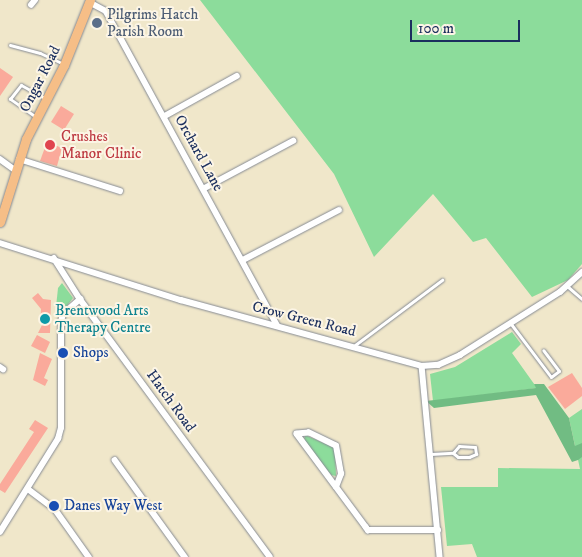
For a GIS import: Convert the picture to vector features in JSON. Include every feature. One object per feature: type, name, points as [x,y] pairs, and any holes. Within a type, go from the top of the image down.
[{"type":"main road","name":"Ongar Road","points":[[0,222],[19,158],[36,117],[64,65],[91,1]]},
{"type":"street","points":[[31,5],[35,0]]},
{"type":"street","name":"Orchard Lane","points":[[91,1],[106,10],[277,325]]},
{"type":"street","points":[[165,116],[237,76]]},
{"type":"street","points":[[204,188],[293,141]]},
{"type":"street","points":[[0,158],[15,170]]},
{"type":"street","points":[[19,158],[120,191]]},
{"type":"street","points":[[243,260],[339,210]]},
{"type":"street","name":"Crow Green Road","points":[[0,243],[54,258],[181,300],[355,345],[422,366],[438,364],[460,355],[566,286],[582,272]]},
{"type":"street","name":"Hatch Road","points":[[54,258],[80,299],[270,557]]},
{"type":"street","points":[[0,532],[58,439],[61,420],[61,322],[63,314],[80,299]]},
{"type":"street","points":[[422,366],[440,557]]},
{"type":"street","points":[[336,487],[341,474],[336,446],[309,433],[297,434],[336,487],[370,531],[438,530]]},
{"type":"street","points":[[115,460],[185,557]]},
{"type":"street","points":[[28,489],[55,509],[89,557]]},
{"type":"lane","points":[[10,45],[40,53],[64,65]]},
{"type":"lane","points":[[36,117],[10,100],[21,85],[46,99]]},
{"type":"lane","points":[[355,345],[442,280]]},
{"type":"lane","points":[[566,286],[582,299]]},
{"type":"lane","points":[[511,323],[551,377],[559,371],[543,350]]},
{"type":"lane","points":[[431,454],[453,453],[458,457],[469,457],[476,454],[475,447],[459,446],[453,453]]},
{"type":"green space","points":[[200,0],[582,0],[582,264],[568,280],[532,297],[486,238],[473,242],[433,194],[374,257],[334,174]]},
{"type":"green space","points":[[62,283],[73,298],[62,312],[56,307],[58,288]]},
{"type":"green space","points":[[512,332],[521,344],[512,353],[537,388],[433,401],[430,374],[455,367]]},
{"type":"green space","points":[[534,384],[544,384],[569,418],[575,446],[582,443],[582,457],[578,460],[572,462],[536,395],[434,408],[426,401],[536,388]]},
{"type":"green space","points":[[582,409],[582,557],[477,557],[472,544],[447,546],[441,487],[498,487],[498,468],[580,469],[569,418]]},
{"type":"green space","points":[[305,435],[335,448],[336,476],[331,475],[304,440]]},
{"type":"building","points":[[0,68],[13,77],[0,96]]},
{"type":"building","points":[[61,106],[74,114],[64,130],[51,122]]},
{"type":"building","points":[[47,142],[62,148],[57,166],[40,161]]},
{"type":"building","points":[[38,293],[43,299],[51,300],[50,333],[38,333],[43,323],[40,323],[41,309],[32,298]]},
{"type":"building","points":[[37,335],[50,342],[45,353],[31,346]]},
{"type":"building","points":[[40,353],[52,359],[44,378],[48,380],[45,386],[33,380]]},
{"type":"building","points":[[572,373],[582,388],[582,396],[565,409],[548,387]]},
{"type":"building","points":[[35,420],[48,428],[5,493],[0,490],[0,484],[34,432],[29,429]]},
{"type":"place","name":"Pilgrims Hatch Parish Room","points":[[97,23]]},
{"type":"place","name":"Crushes Manor Clinic","points":[[50,145]]},
{"type":"place","name":"Brentwood Arts Therapy Centre","points":[[45,319]]},
{"type":"place","name":"Shops","points":[[63,353]]},
{"type":"place","name":"Danes Way West","points":[[54,506]]}]
